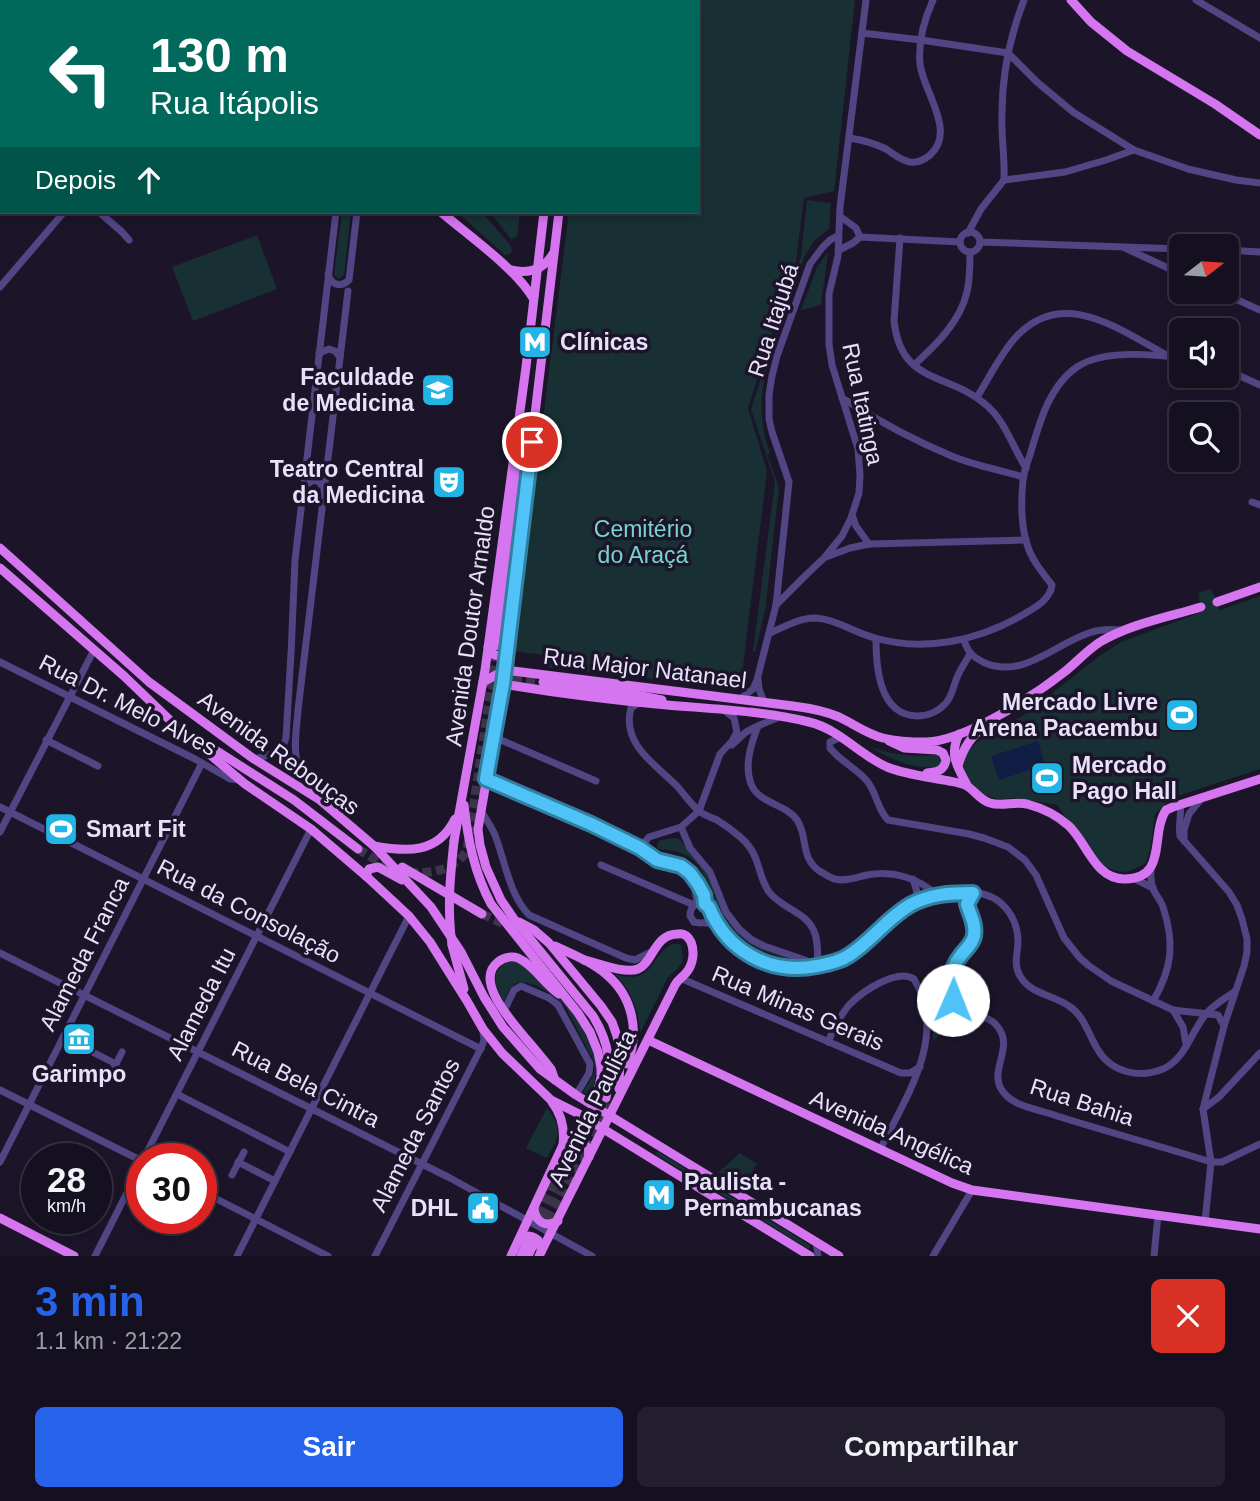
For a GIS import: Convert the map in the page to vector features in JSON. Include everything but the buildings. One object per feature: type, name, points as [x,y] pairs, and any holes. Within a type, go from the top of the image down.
[{"type":"main road","points":[[1072,0],[1091,22],[1127,51],[1215,104],[1260,135]]},
{"type":"main road","points":[[443,214],[509,270],[533,298]]},
{"type":"main road","name":"Avenida Doutor Arnaldo","points":[[463,797],[491,647],[544,214]]},
{"type":"main road","name":"Avenida Doutor Arnaldo","points":[[559,214],[505,670],[479,837],[493,887],[514,919],[593,1016],[603,1033],[610,1066],[601,1099],[598,1052],[590,1032],[566,999]]},
{"type":"main road","points":[[509,270],[523,272],[537,269],[554,253]]},
{"type":"main road","points":[[507,650],[496,656],[492,654],[491,647],[521,457],[532,442]]},
{"type":"main road","name":"Avenida Rebouças","points":[[0,548],[140,675],[254,759],[320,800],[374,846],[428,902],[461,952],[503,1027],[540,1069],[556,1082]]},
{"type":"main road","name":"Avenida Rebouças","points":[[0,568],[177,727],[240,780],[311,829],[410,916],[423,930],[483,1030]]},
{"type":"main road","points":[[1217,602],[1260,587]]},
{"type":"main road","points":[[935,778],[958,766],[962,751],[971,738],[996,717],[1066,671],[1101,641],[1201,607]]},
{"type":"main road","points":[[483,682],[505,670]]},
{"type":"main road","name":"Rua Major Natanael","points":[[505,670],[540,678],[816,709],[883,738]]},
{"type":"main road","points":[[534,689],[529,685],[529,679],[540,678],[653,697],[670,705]]},
{"type":"main road","name":"Rua Major Natanael","points":[[503,684],[640,702],[723,709],[814,723],[884,765],[912,774],[967,785]]},
{"type":"main road","points":[[883,738],[937,741],[996,717]]},
{"type":"main road","name":"Avenida Rebouças","points":[[177,727],[294,800],[358,849]]},
{"type":"main road","points":[[959,734],[953,755],[967,785],[979,797],[992,804],[1022,803],[1051,813],[1076,834],[1101,870],[1112,877],[1122,879],[1141,876],[1151,866],[1155,860],[1158,828],[1163,814],[1170,808],[1260,779]]},
{"type":"main road","points":[[883,738],[904,748],[937,750],[945,756],[946,763],[940,771],[912,774]]},
{"type":"main road","points":[[463,797],[454,841],[449,918],[452,945],[467,1001]]},
{"type":"main road","points":[[374,846],[407,851],[433,843],[451,828],[463,797]]},
{"type":"main road","points":[[463,797],[469,846],[483,889],[509,928],[566,999]]},
{"type":"main road","points":[[383,855],[482,914]]},
{"type":"main road","points":[[366,876],[369,869],[378,867],[418,891]]},
{"type":"main road","points":[[514,919],[550,943],[612,1022],[617,1036],[621,1067],[618,1098]]},
{"type":"main road","points":[[584,960],[635,970],[645,965],[659,943],[672,935],[686,935]]},
{"type":"main road","name":"Avenida Paulista","points":[[540,1254],[674,985],[689,968],[693,956],[691,943],[686,935]]},
{"type":"main road","points":[[555,946],[606,973],[626,1000],[634,1032],[627,1064]]},
{"type":"main road","points":[[566,999],[527,964],[515,957],[498,962],[491,973],[492,988],[504,1011],[551,1069],[556,1082],[839,1256]]},
{"type":"main road","points":[[483,1030],[558,1109],[564,1129],[563,1145]]},
{"type":"main road","name":"Avenida Angélica","points":[[648,1040],[880,1150],[972,1190],[1260,1229]]},
{"type":"main road","points":[[551,1100],[579,1114],[810,1256]]},
{"type":"main road","points":[[563,1145],[572,1139],[580,1140],[588,1149],[589,1157]]},
{"type":"main road","name":"Avenida Paulista","points":[[511,1256],[527,1241],[528,1220],[563,1145]]},
{"type":"main road","points":[[534,1208],[536,1217],[541,1222],[549,1224],[558,1221]]},
{"type":"main road","points":[[0,1218],[74,1256]]},
{"type":"main road","points":[[521,1256],[527,1236],[535,1238],[541,1244],[540,1254]]},
{"type":"main road","points":[[527,1241],[528,1256]]},
{"type":"street","name":"Rua Itatinga","points":[[776,604],[824,558],[842,536],[859,493],[858,449],[832,365],[829,344],[829,294],[839,250],[841,207],[866,0]]},
{"type":"street","points":[[850,138],[872,143],[912,162],[928,157],[933,152],[940,135],[940,125],[921,68],[921,40],[924,22],[933,0]]},
{"type":"street","points":[[980,242],[976,250],[970,252],[963,250],[960,242],[1004,180],[1003,83],[1008,53],[1024,0]]},
{"type":"street","points":[[1196,0],[1260,38]]},
{"type":"street","points":[[862,33],[1008,53],[1073,112],[1134,150],[1188,169],[1260,183]]},
{"type":"street","points":[[1004,180],[1065,172],[1134,150]]},
{"type":"street","points":[[0,287],[62,214]]},
{"type":"street","points":[[101,214],[129,240]]},
{"type":"street","points":[[254,759],[276,752],[286,738],[295,560],[336,214]]},
{"type":"street","points":[[328,273],[335,284],[344,284],[349,280],[357,214]]},
{"type":"street","points":[[841,216],[856,228],[860,237]]},
{"type":"street","points":[[968,233],[975,234],[980,242]]},
{"type":"street","name":"Rua Itajubá","points":[[758,675],[776,604],[789,482],[769,419],[772,376],[810,264],[830,240],[838,236]]},
{"type":"street","points":[[839,250],[860,237],[960,242]]},
{"type":"street","points":[[900,238],[894,313],[895,331],[902,351],[914,365],[930,376],[961,387],[987,405],[1004,426],[1026,468]]},
{"type":"street","points":[[980,242],[1169,249]]},
{"type":"street","points":[[1121,247],[1169,269]]},
{"type":"street","points":[[1239,250],[1260,251]]},
{"type":"street","points":[[914,365],[939,340],[957,316],[968,290],[970,252]]},
{"type":"street","points":[[320,800],[296,759],[298,710],[348,291]]},
{"type":"street","points":[[1239,301],[1260,310]]},
{"type":"street","points":[[977,397],[1016,337],[1031,324],[1058,314],[1077,313],[1097,319],[1168,356]]},
{"type":"street","points":[[319,353],[329,349],[340,356]]},
{"type":"street","points":[[770,633],[799,620],[816,618],[826,619],[876,639],[931,644],[964,640],[991,631],[1024,614],[1049,595],[1052,584],[1034,560],[1026,540],[1022,492],[1023,477],[1038,427],[1057,387],[1070,372],[1087,362],[1134,355],[1168,356]]},
{"type":"street","points":[[1239,375],[1260,385]]},
{"type":"street","points":[[842,398],[881,422],[955,457],[1023,477]]},
{"type":"street","points":[[303,489],[313,480],[319,482],[324,492]]},
{"type":"street","points":[[303,489],[307,500],[312,502],[319,500],[324,492]]},
{"type":"street","points":[[852,515],[856,526],[869,544]]},
{"type":"street","points":[[824,558],[869,544],[1026,540]]},
{"type":"street","points":[[294,618],[303,615],[309,622]]},
{"type":"street","points":[[964,640],[970,654],[989,664],[1019,666],[1037,660],[1090,632],[1109,629],[1126,631]]},
{"type":"street","points":[[876,639],[877,669],[884,692],[894,707],[911,715],[926,715],[943,706],[970,654]]},
{"type":"street","points":[[0,832],[94,650]]},
{"type":"street","name":"Rua Dr. Melo Alves","points":[[0,662],[230,779],[240,780]]},
{"type":"street","points":[[740,699],[753,689],[758,675]]},
{"type":"street","points":[[758,675],[764,702]]},
{"type":"street","points":[[640,702],[629,712],[635,741],[654,766],[674,783],[699,811],[728,827],[746,843],[755,856],[762,879],[770,893],[808,922],[815,934],[816,966]]},
{"type":"street","points":[[287,708],[293,712],[298,710]]},
{"type":"street","points":[[723,709],[742,725],[746,733],[750,749],[749,773],[754,790],[767,801],[792,813],[801,828],[806,856],[817,870],[845,880],[881,873],[903,876],[925,885],[937,895]]},
{"type":"street","points":[[720,754],[746,733],[779,717]]},
{"type":"street","points":[[640,848],[654,834],[681,827],[699,811],[720,754],[737,732],[734,718]]},
{"type":"street","points":[[750,749],[758,726]]},
{"type":"street","points":[[494,737],[596,781]]},
{"type":"street","points":[[841,737],[830,742],[830,748],[867,782],[888,820],[984,838],[1009,847],[1036,875],[1064,938],[1080,958],[1111,981],[1153,1001],[1173,1010],[1218,1015],[1224,1026]]},
{"type":"street","points":[[46,740],[98,766]]},
{"type":"street","name":"Alameda Franca","points":[[0,1162],[202,763]]},
{"type":"street","points":[[486,779],[591,824],[640,848],[657,860],[681,866],[694,878],[698,904],[690,914],[694,922],[713,925],[741,951],[755,960],[771,965],[788,968],[816,966],[845,958],[912,904],[951,893],[988,895],[1009,911],[1014,920],[1018,939],[1016,964],[1024,983],[1068,1005],[1081,1016],[1108,1063],[1125,1072],[1155,1072],[1178,1059],[1207,1013],[1234,992]]},
{"type":"street","points":[[1184,842],[1184,830],[1189,814],[1202,797]]},
{"type":"street","points":[[1180,804],[1180,836],[1225,886],[1237,905],[1247,939],[1244,966],[1224,1026],[1203,1109],[1212,1163],[1205,1222]]},
{"type":"street","name":"Rua da Consolação","points":[[0,807],[481,1049]]},
{"type":"street","points":[[481,811],[494,831],[517,897],[529,915],[626,958],[635,960],[652,952]]},
{"type":"street","points":[[681,827],[690,848],[710,872],[719,898],[731,920],[752,940],[816,966]]},
{"type":"street","name":"Alameda Itu","points":[[152,1143],[311,829]]},
{"type":"street","points":[[601,865],[709,907],[726,936]]},
{"type":"street","points":[[1151,866],[1153,888],[1164,909],[1171,947],[1163,984],[1153,1001]]},
{"type":"street","points":[[1133,878],[1153,888]]},
{"type":"street","points":[[912,879],[917,892],[912,904]]},
{"type":"street","name":"Rua Bahia","points":[[973,893],[967,904],[974,920],[974,936],[968,948],[956,961],[950,975],[950,987],[958,1009],[971,1016],[986,1018],[1001,1032],[1005,1046],[997,1079],[1003,1092],[1021,1104],[1212,1163]]},
{"type":"street","points":[[706,923],[711,912]]},
{"type":"street","points":[[237,1256],[410,916]]},
{"type":"street","points":[[686,935],[694,922]]},
{"type":"street","points":[[801,959],[816,946]]},
{"type":"street","name":"Rua Bela Cintra","points":[[0,953],[422,1164],[592,1256]]},
{"type":"street","points":[[828,1042],[852,1001],[881,982],[903,975],[910,976],[917,984],[923,997],[926,1016],[926,1045],[920,1067],[880,1150]]},
{"type":"street","name":"Rua Minas Gerais","points":[[680,978],[901,1073],[912,1072],[920,1067]]},
{"type":"street","points":[[504,1011],[514,990],[521,986],[549,998],[560,1007],[590,1064],[590,1073],[576,1095]]},
{"type":"street","points":[[1221,1001],[1231,1006]]},
{"type":"street","points":[[1173,1010],[1183,1027],[1186,1045]]},
{"type":"street","name":"Alameda Santos","points":[[375,1256],[481,1049],[483,1030]]},
{"type":"street","points":[[63,1037],[116,1064]]},
{"type":"street","points":[[110,1076],[122,1052]]},
{"type":"street","points":[[1203,1109],[1220,1097],[1260,1053]]},
{"type":"street","name":"Rua Minas Gerais","points":[[901,1073],[906,1083],[906,1097]]},
{"type":"street","points":[[0,1090],[126,1152]]},
{"type":"street","points":[[177,1094],[290,1152]]},
{"type":"street","points":[[1212,1163],[1222,1162],[1260,1144]]},
{"type":"street","points":[[232,1175],[244,1152]]},
{"type":"street","points":[[238,1162],[275,1181]]},
{"type":"street","points":[[933,1256],[972,1190]]},
{"type":"street","name":"Alameda Itu","points":[[95,1256],[126,1195]]},
{"type":"street","points":[[217,1199],[328,1256]]},
{"type":"street","points":[[1154,1256],[1158,1216]]},
{"type":"street","points":[[816,1241],[818,1256]]},
{"type":"green space","name":"Cemitério do Araçá","points":[[700,0],[855,0],[834,191],[804,198],[796,261],[748,408],[767,471],[741,682],[736,688],[545,667],[546,659],[543,655],[514,651],[569,214],[700,214]]},
{"type":"green space","points":[[807,200],[831,203],[829,229],[815,240],[804,257],[764,378],[763,428],[770,453],[767,454],[779,488],[765,611],[755,652],[753,651],[775,482],[751,409],[801,256]]},
{"type":"green space","points":[[342,214],[351,214],[344,275],[339,279],[334,275]]},
{"type":"green space","points":[[459,214],[484,214],[510,245],[510,254],[505,255]]},
{"type":"green space","points":[[492,214],[520,214],[517,237],[511,239]]},
{"type":"green space","points":[[257,235],[277,289],[193,321],[172,267]]},
{"type":"green space","points":[[828,252],[821,305],[801,310],[817,267]]},
{"type":"green space","points":[[1211,589],[1220,610],[1260,596],[1260,769],[1171,798],[1155,814],[1146,863],[1130,871],[1121,872],[1104,867],[1057,805],[1018,798],[997,799],[982,794],[969,783],[963,768],[965,754],[977,742],[1027,713],[1121,642],[1202,612],[1198,593]]},
{"type":"green space","points":[[870,747],[905,755],[942,754],[942,765],[914,766]]},
{"type":"green space","points":[[679,839],[708,870],[716,894],[747,937],[795,957],[795,960],[761,950],[733,931],[718,912],[695,862],[675,851],[657,847],[661,840]]},
{"type":"green space","points":[[672,944],[681,946],[682,963],[668,977],[640,1033],[633,1001],[615,974],[628,977],[644,973]]},
{"type":"green space","points":[[509,961],[519,961],[555,993],[582,1026],[595,1055],[596,1066],[594,1088],[603,1094],[613,1091],[607,1105],[583,1092],[594,1074],[595,1064],[563,1004],[544,990],[522,982],[512,986],[504,1002],[495,980],[498,970]]},
{"type":"green space","points":[[941,985],[946,1006],[961,1020],[947,1027],[933,1041],[933,1014],[927,988]]},
{"type":"green space","points":[[547,1108],[556,1122],[558,1133],[547,1158],[526,1148]]},
{"type":"green space","points":[[657,1151],[811,1246],[809,1249],[655,1154]]},
{"type":"green space","points":[[740,1153],[757,1164],[743,1186],[719,1172]]},
{"type":"water","points":[[1038,741],[1045,765],[999,780],[991,756]]},
{"type":"tunnel","points":[[409,873],[449,867],[467,850],[490,695],[494,649]]},
{"type":"tunnel","points":[[492,690],[498,680],[506,677],[543,682]]},
{"type":"tunnel","points":[[358,849],[396,870]]},
{"type":"tunnel","points":[[482,914],[508,926]]},
{"type":"tunnel","points":[[534,1243],[573,1171],[606,1098]]},
{"type":"tunnel","points":[[528,1240],[595,1101]]},
{"type":"place","name":"Clínicas","points":[[535,342]]},
{"type":"place","name":"Faculdade de Medicina","points":[[438,390]]},
{"type":"place","name":"Teatro Central da Medicina","points":[[449,482]]},
{"type":"place","name":"Mercado Livre Arena Pacaembu","points":[[1182,715]]},
{"type":"place","name":"Mercado Pago Hall","points":[[1047,778]]},
{"type":"place","name":"Smart Fit","points":[[61,829]]},
{"type":"place","name":"Garimpo","points":[[79,1039]]},
{"type":"place","name":"Paulista - Pernambucanas","points":[[659,1195]]},
{"type":"place","name":"DHL","points":[[483,1208]]},
{"type":"route","points":[[532,442],[503,684],[486,779],[591,824],[640,848],[657,860],[677,864],[686,869],[698,884],[705,904],[726,936],[741,951],[755,960],[771,965],[806,968],[845,958],[912,904],[937,895],[973,893],[967,904],[974,920],[974,936],[968,948],[956,961],[950,975],[953,1000]]}]
